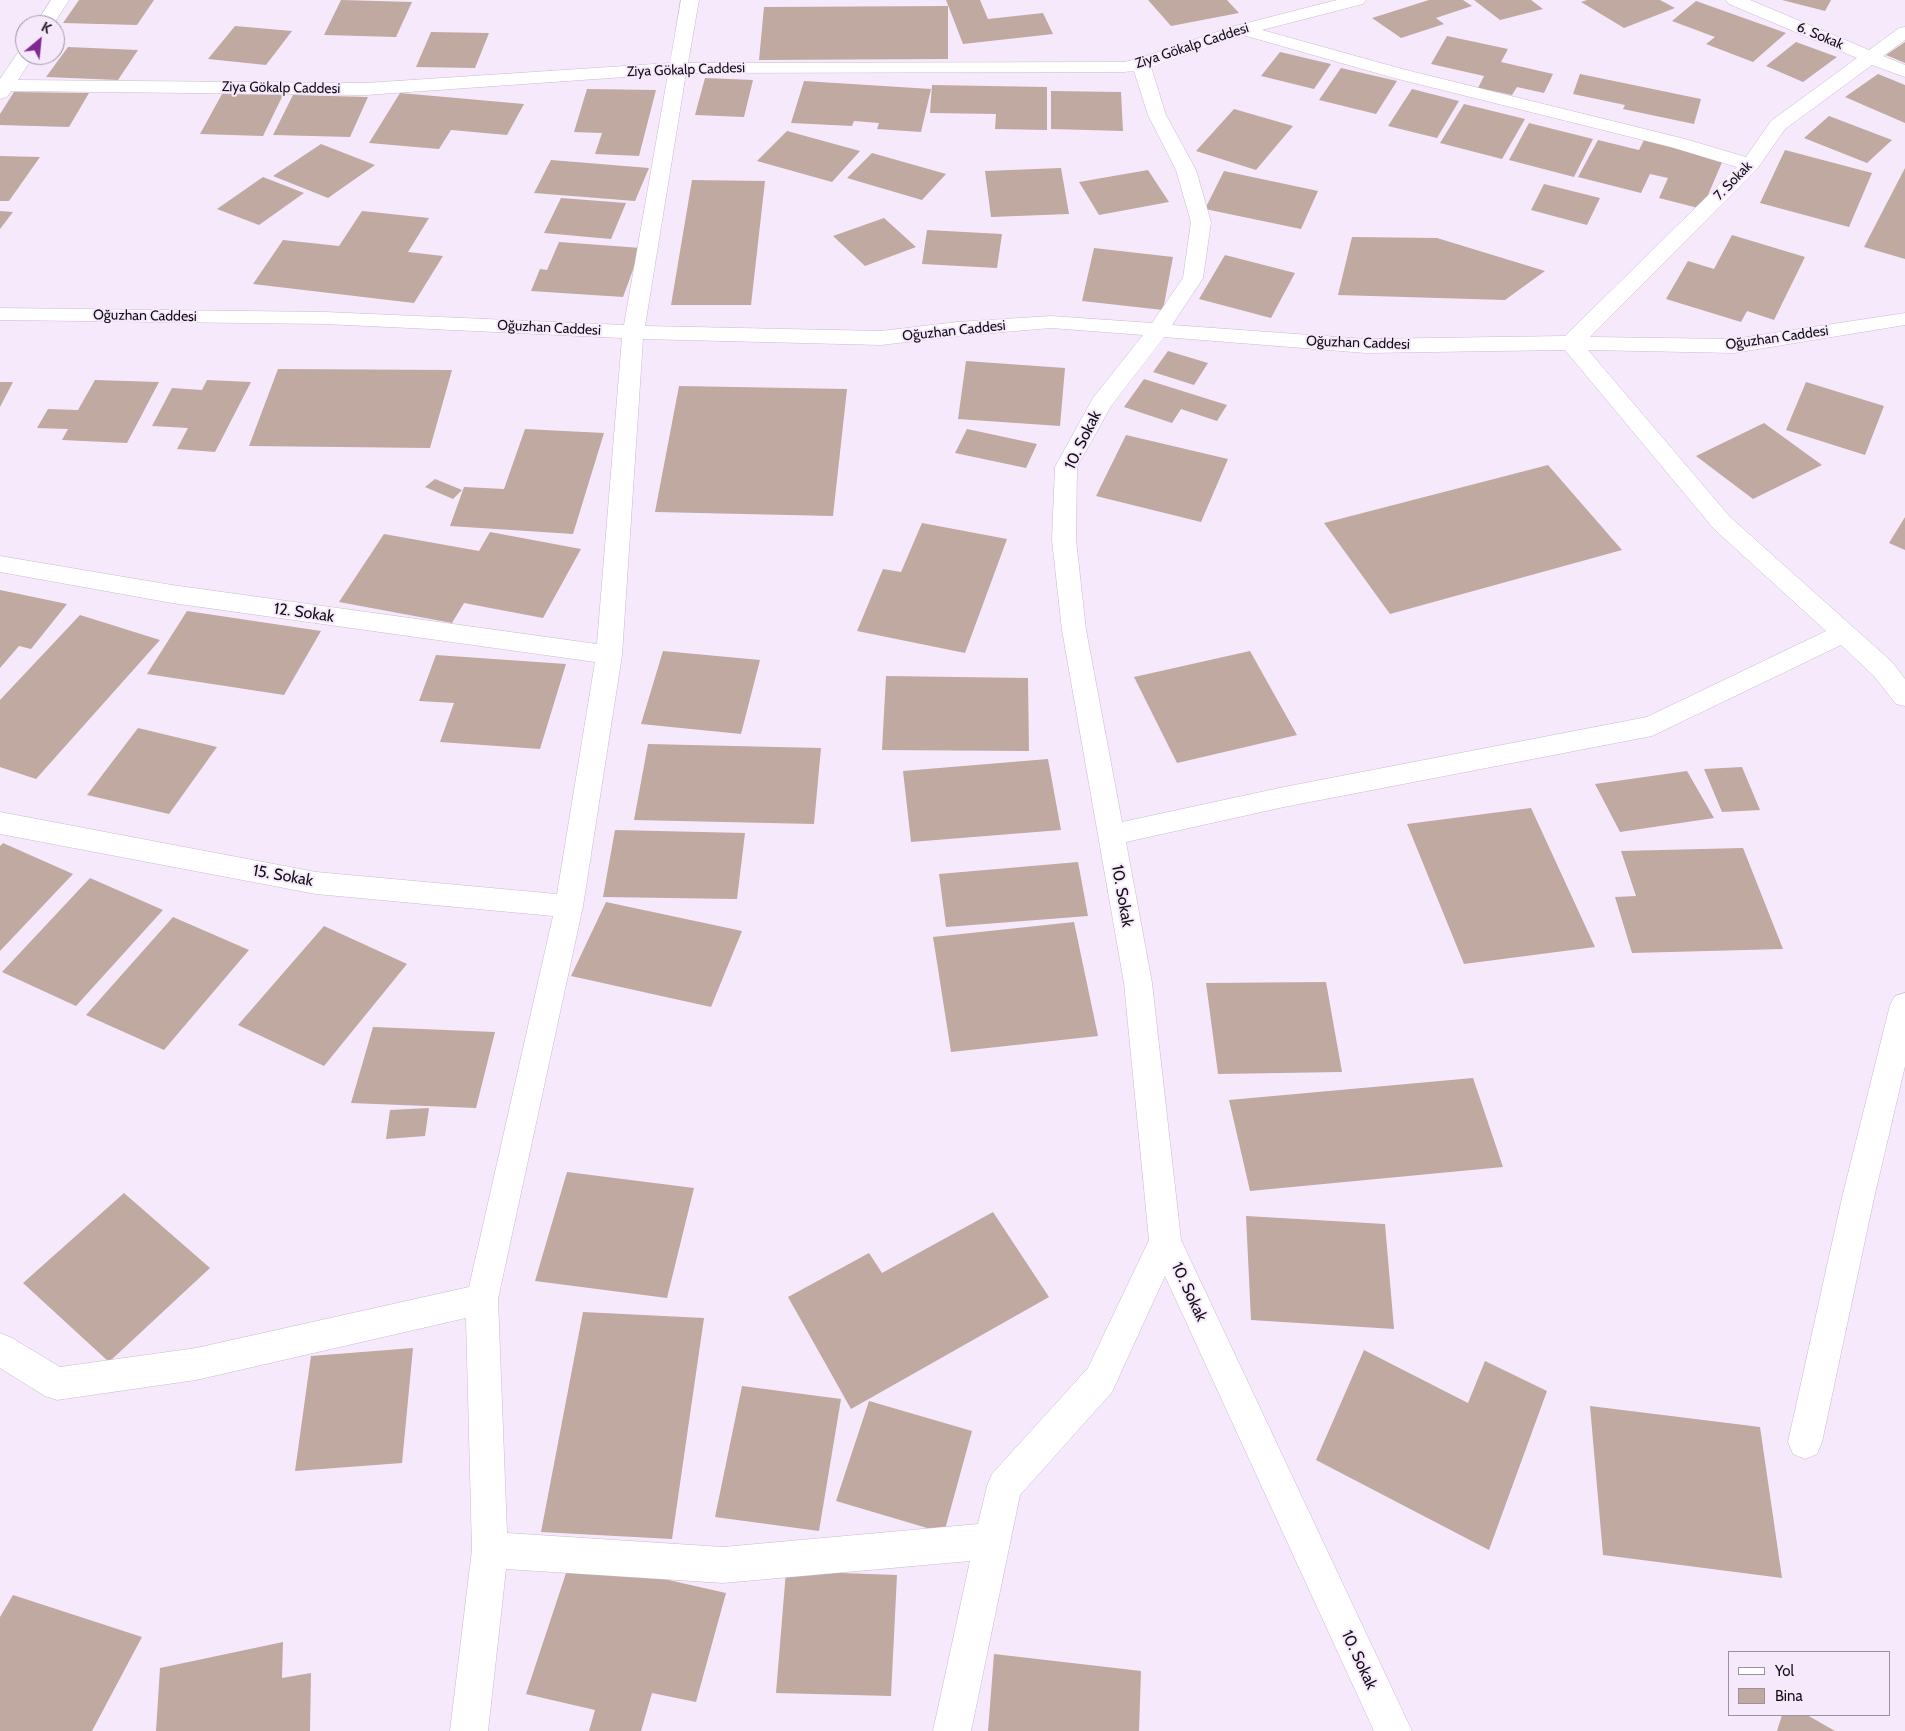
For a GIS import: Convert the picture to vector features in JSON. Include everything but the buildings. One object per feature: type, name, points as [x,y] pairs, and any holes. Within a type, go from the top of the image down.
[{"type":"street","points":[[50,15],[60,0]]},
{"type":"street","points":[[469,1731],[490,1550],[482,1299],[569,906],[609,655],[633,332],[680,68],[690,0]]},
{"type":"street","name":"Ziya Gökalp Caddesi","points":[[3,89],[366,89],[680,68],[1114,67],[1141,64],[1241,30],[1357,0]]},
{"type":"street","name":"6. Sokak","points":[[1735,0],[1905,72]]},
{"type":"street","points":[[1241,30],[1400,74],[1678,143],[1750,165]]},
{"type":"street","name":"7. Sokak","points":[[1571,343],[1750,165],[1778,125],[1905,32]]},
{"type":"street","name":"10. Sokak","points":[[1141,64],[1157,115],[1186,170],[1201,222],[1193,278],[1158,330],[1101,403],[1066,467],[1064,540],[1074,630],[1138,983],[1165,1241],[1392,1731]]},
{"type":"street","points":[[3,89],[18,65]]},
{"type":"street","name":"Oğuzhan Caddesi","points":[[0,314],[325,318],[633,332],[881,338],[957,329],[1050,322],[1366,346],[1571,343],[1734,346],[1905,319]]},
{"type":"street","points":[[1571,343],[1722,523],[1842,634],[1894,669],[1905,697]]},
{"type":"street","name":"12. Sokak","points":[[0,564],[172,594],[609,655]]},
{"type":"street","points":[[1111,836],[1284,797],[1652,726],[1842,634]]},
{"type":"street","name":"15. Sokak","points":[[0,823],[316,883],[569,906]]},
{"type":"street","points":[[1805,1442],[1858,1198],[1905,1005]]},
{"type":"street","points":[[952,1731],[1004,1486],[1100,1380],[1165,1241]]},
{"type":"street","points":[[0,1349],[57,1384],[196,1364],[482,1299]]},
{"type":"street","points":[[490,1550],[722,1565],[992,1541]]}]
